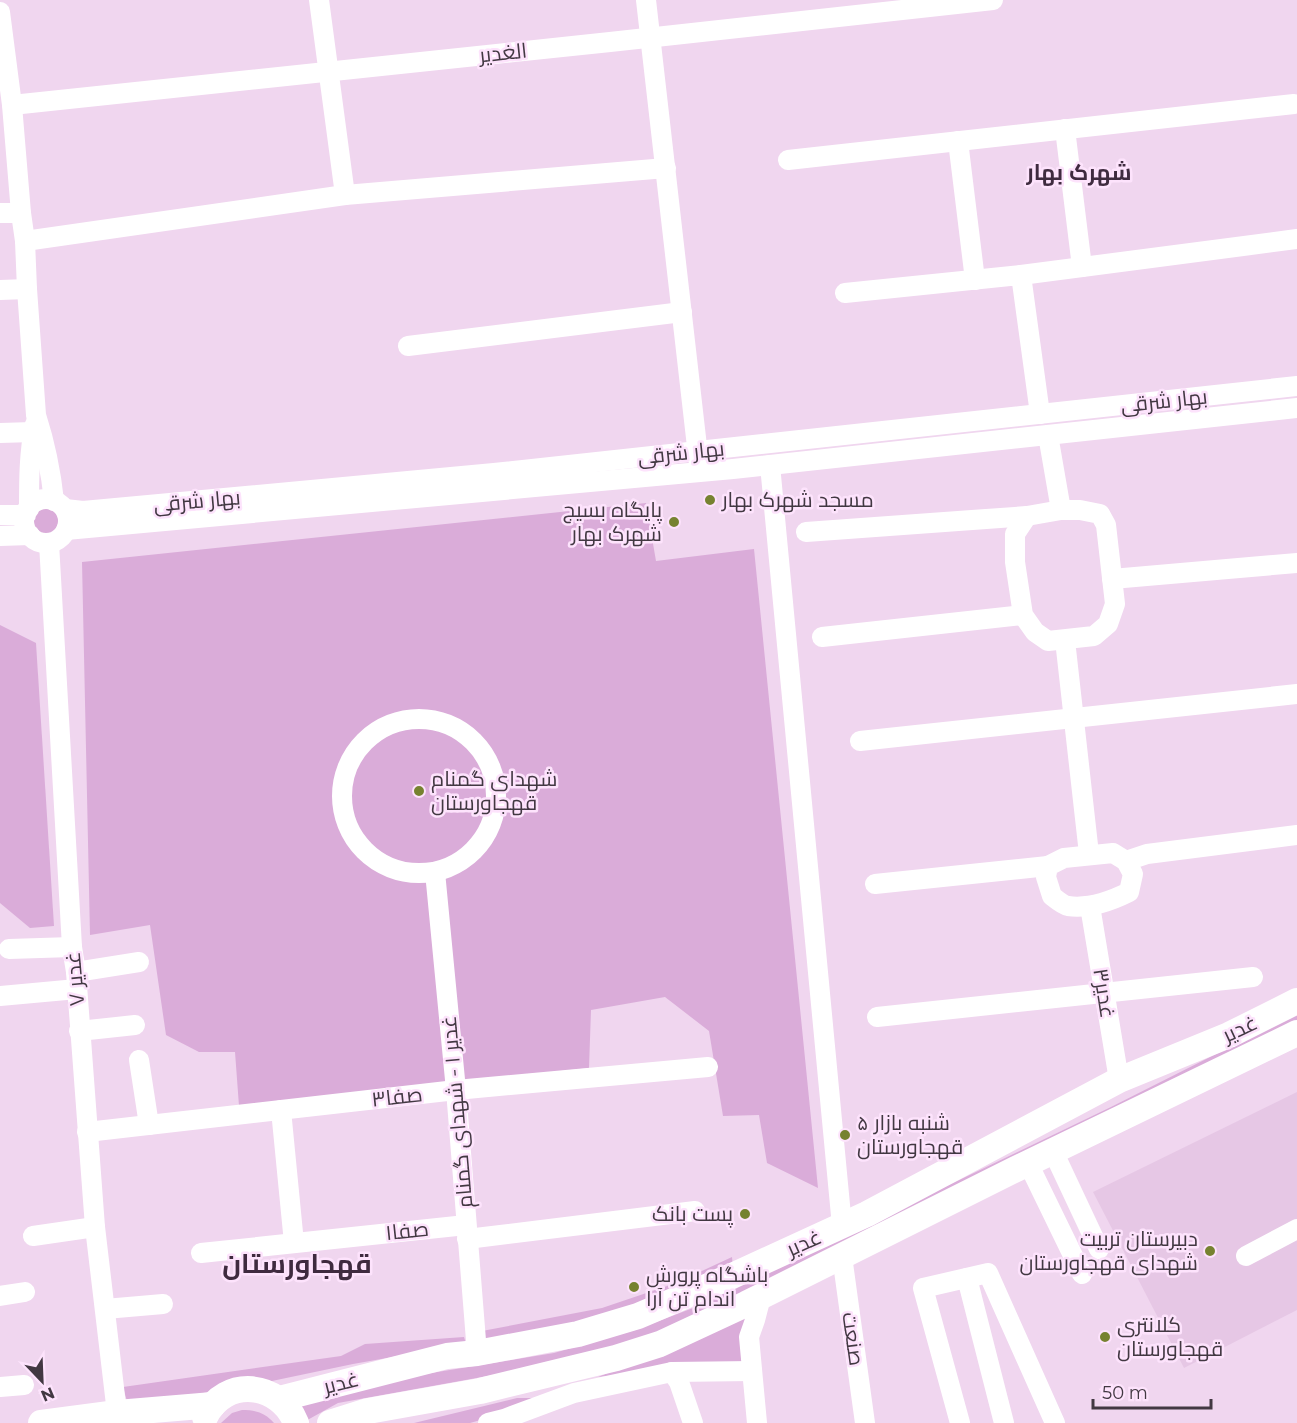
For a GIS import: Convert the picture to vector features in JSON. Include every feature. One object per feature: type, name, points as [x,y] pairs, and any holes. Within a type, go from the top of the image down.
[{"type":"main road","name":"غدیر","points":[[279,1399],[447,1356],[477,1353],[578,1334],[639,1316],[842,1226],[1119,1080],[1229,1035],[1297,1001]]},
{"type":"main road","name":"غدیر","points":[[340,1422],[368,1411],[480,1391],[616,1358],[660,1344],[761,1297],[1028,1163],[1297,1033]]},
{"type":"main road","points":[[41,1423],[117,1413],[208,1414],[222,1397],[244,1389],[267,1392],[279,1399],[289,1409],[296,1423]]},
{"type":"street","points":[[319,0],[345,195]]},
{"type":"street","points":[[646,0],[700,472]]},
{"type":"street","name":"الغدیر","points":[[7,93],[328,71],[650,38],[929,3],[993,0]]},
{"type":"street","points":[[0,12],[7,93],[9,172],[21,213],[25,241],[35,423],[25,521],[26,528],[35,540],[49,543],[62,536],[68,523],[51,481],[41,431],[35,423]]},
{"type":"street","points":[[788,160],[1294,104]]},
{"type":"street","points":[[1065,129],[1082,267]]},
{"type":"street","points":[[958,141],[975,280]]},
{"type":"street","points":[[25,241],[345,195],[666,168]]},
{"type":"street","points":[[0,213],[21,213]]},
{"type":"street","points":[[845,293],[1021,275],[1297,239]]},
{"type":"street","points":[[1021,275],[1040,414]]},
{"type":"street","points":[[0,290],[27,289]]},
{"type":"street","points":[[408,346],[682,312]]},
{"type":"street","name":"بهار شرقی","points":[[59,505],[83,511],[483,474],[1297,386]]},
{"type":"street","name":"بهار شرقی","points":[[66,530],[700,472],[1297,408]]},
{"type":"street","points":[[0,433],[35,423]]},
{"type":"street","points":[[1048,435],[1061,510]]},
{"type":"street","points":[[770,465],[842,1226]]},
{"type":"street","points":[[0,515],[27,512],[40,500],[59,505]]},
{"type":"street","points":[[806,532],[1027,516],[1061,510],[1080,510],[1101,514],[1106,525],[1115,604],[1108,624],[1094,636],[1048,641],[1035,632],[1023,615],[1015,562],[1015,534],[1027,516]]},
{"type":"street","points":[[0,536],[30,535]]},
{"type":"street","name":"غدیر ۷","points":[[49,543],[72,947],[95,1227],[117,1413]]},
{"type":"street","points":[[1112,579],[1297,563]]},
{"type":"street","points":[[822,637],[1023,615]]},
{"type":"street","points":[[1065,640],[1089,854]]},
{"type":"street","points":[[860,741],[1297,694]]},
{"type":"street","points":[[412,719],[448,724],[464,732],[488,759],[497,794],[490,828],[480,844],[468,856],[452,866],[435,872],[399,871],[368,854],[356,841],[347,825],[343,808],[342,790],[353,756],[378,730],[412,719]]},
{"type":"street","points":[[1126,861],[1147,854],[1297,835]]},
{"type":"street","points":[[875,884],[1048,866],[1064,858],[1113,853],[1126,861],[1133,874],[1129,892],[1115,899],[1090,906],[1066,906],[1052,896],[1046,877],[1048,866]]},
{"type":"street","name":"غدیر ۱ - شهدای گمنام","points":[[435,872],[456,1090],[477,1353]]},
{"type":"street","name":"غدیر۳","points":[[1090,906],[1119,1080]]},
{"type":"street","points":[[9,949],[72,947]]},
{"type":"street","points":[[0,996],[76,980],[139,962]]},
{"type":"street","points":[[877,1017],[1254,977]]},
{"type":"street","points":[[79,1031],[135,1025]]},
{"type":"street","points":[[139,1060],[149,1125]]},
{"type":"street","name":"صفا۳","points":[[87,1132],[456,1090],[708,1067]]},
{"type":"street","points":[[281,1110],[300,1238]]},
{"type":"street","points":[[1053,1151],[1099,1249]]},
{"type":"street","points":[[1028,1163],[1082,1274]]},
{"type":"street","name":"صفا۱","points":[[201,1253],[300,1238],[467,1232],[695,1211]]},
{"type":"street","points":[[33,1236],[95,1227]]},
{"type":"street","points":[[1246,1256],[1297,1229]]},
{"type":"street","name":"صنعت","points":[[842,1256],[865,1423]]},
{"type":"street","points":[[960,1423],[923,1288],[988,1273],[1055,1423]]},
{"type":"street","points":[[967,1278],[1004,1423]]},
{"type":"street","points":[[0,1296],[25,1292]]},
{"type":"street","points":[[757,1423],[748,1337],[761,1297]]},
{"type":"street","points":[[105,1309],[163,1304]]},
{"type":"street","points":[[488,1423],[574,1393],[672,1372],[752,1371]]},
{"type":"street","points":[[672,1372],[679,1382],[693,1423]]},
{"type":"street","points":[[536,1377],[574,1393]]},
{"type":"street","points":[[0,1387],[24,1385]]},
{"type":"shaded area","points":[[44,503],[59,509],[64,516],[64,524],[60,532],[48,539],[35,536],[30,532],[28,526],[28,518],[39,505]]},
{"type":"shaded area","name":"شهدای گمنام قهجاورستان","points":[[646,503],[656,561],[754,549],[818,1188],[767,1163],[759,1115],[723,1116],[709,1031],[665,997],[591,1010],[589,1068],[239,1106],[235,1052],[199,1052],[166,1035],[150,925],[90,935],[82,562]]},
{"type":"shaded area","points":[[0,625],[36,643],[54,926],[30,928],[0,903]]},
{"type":"shaded area","points":[[1297,1013],[1297,1025],[654,1337],[515,1371],[338,1403],[302,1423],[288,1400],[357,1385],[554,1353],[635,1330],[693,1308],[1111,1107]]},
{"type":"shaded area","name":"دبیرستان تربیت شهدای قهجاورستان","points":[[1297,1092],[1297,1310],[1184,1368],[1093,1192]]},
{"type":"shaded area","points":[[732,1257],[733,1268],[620,1313],[486,1341],[482,1331],[602,1308],[676,1283]]},
{"type":"shaded area","points":[[752,1306],[746,1367],[678,1368],[598,1377],[671,1347]]},
{"type":"shaded area","points":[[464,1337],[466,1344],[253,1385],[128,1405],[123,1387],[341,1356],[365,1344]]},
{"type":"shaded area","points":[[517,1398],[536,1398],[505,1413],[470,1423],[414,1423]]},
{"type":"shaded area","points":[[242,1410],[260,1413],[274,1423],[221,1423],[232,1413]]},
{"type":"place","name":"مسجد شهرک بهار","points":[[710,500]]},
{"type":"place","name":"پایگاه بسیج شهرک بهار","points":[[674,522]]},
{"type":"place","name":"شهدای گمنام قهجاورستان","points":[[419,791]]},
{"type":"place","name":"۵ شنبه بازار قهجاورستان","points":[[845,1135]]},
{"type":"place","name":"پست بانک","points":[[745,1214]]},
{"type":"place","name":"دبیرستان تربیت شهدای قهجاورستان","points":[[1210,1251]]},
{"type":"place","name":"باشگاه پرورش اندام تن آرا","points":[[634,1287]]},
{"type":"place","name":"کلانتری قهجاورستان","points":[[1105,1337]]},
{"type":"district","name":"شهرک بهار","points":[[1079,172]]},
{"type":"district","name":"قهجاورستان","points":[[297,1264]]}]
